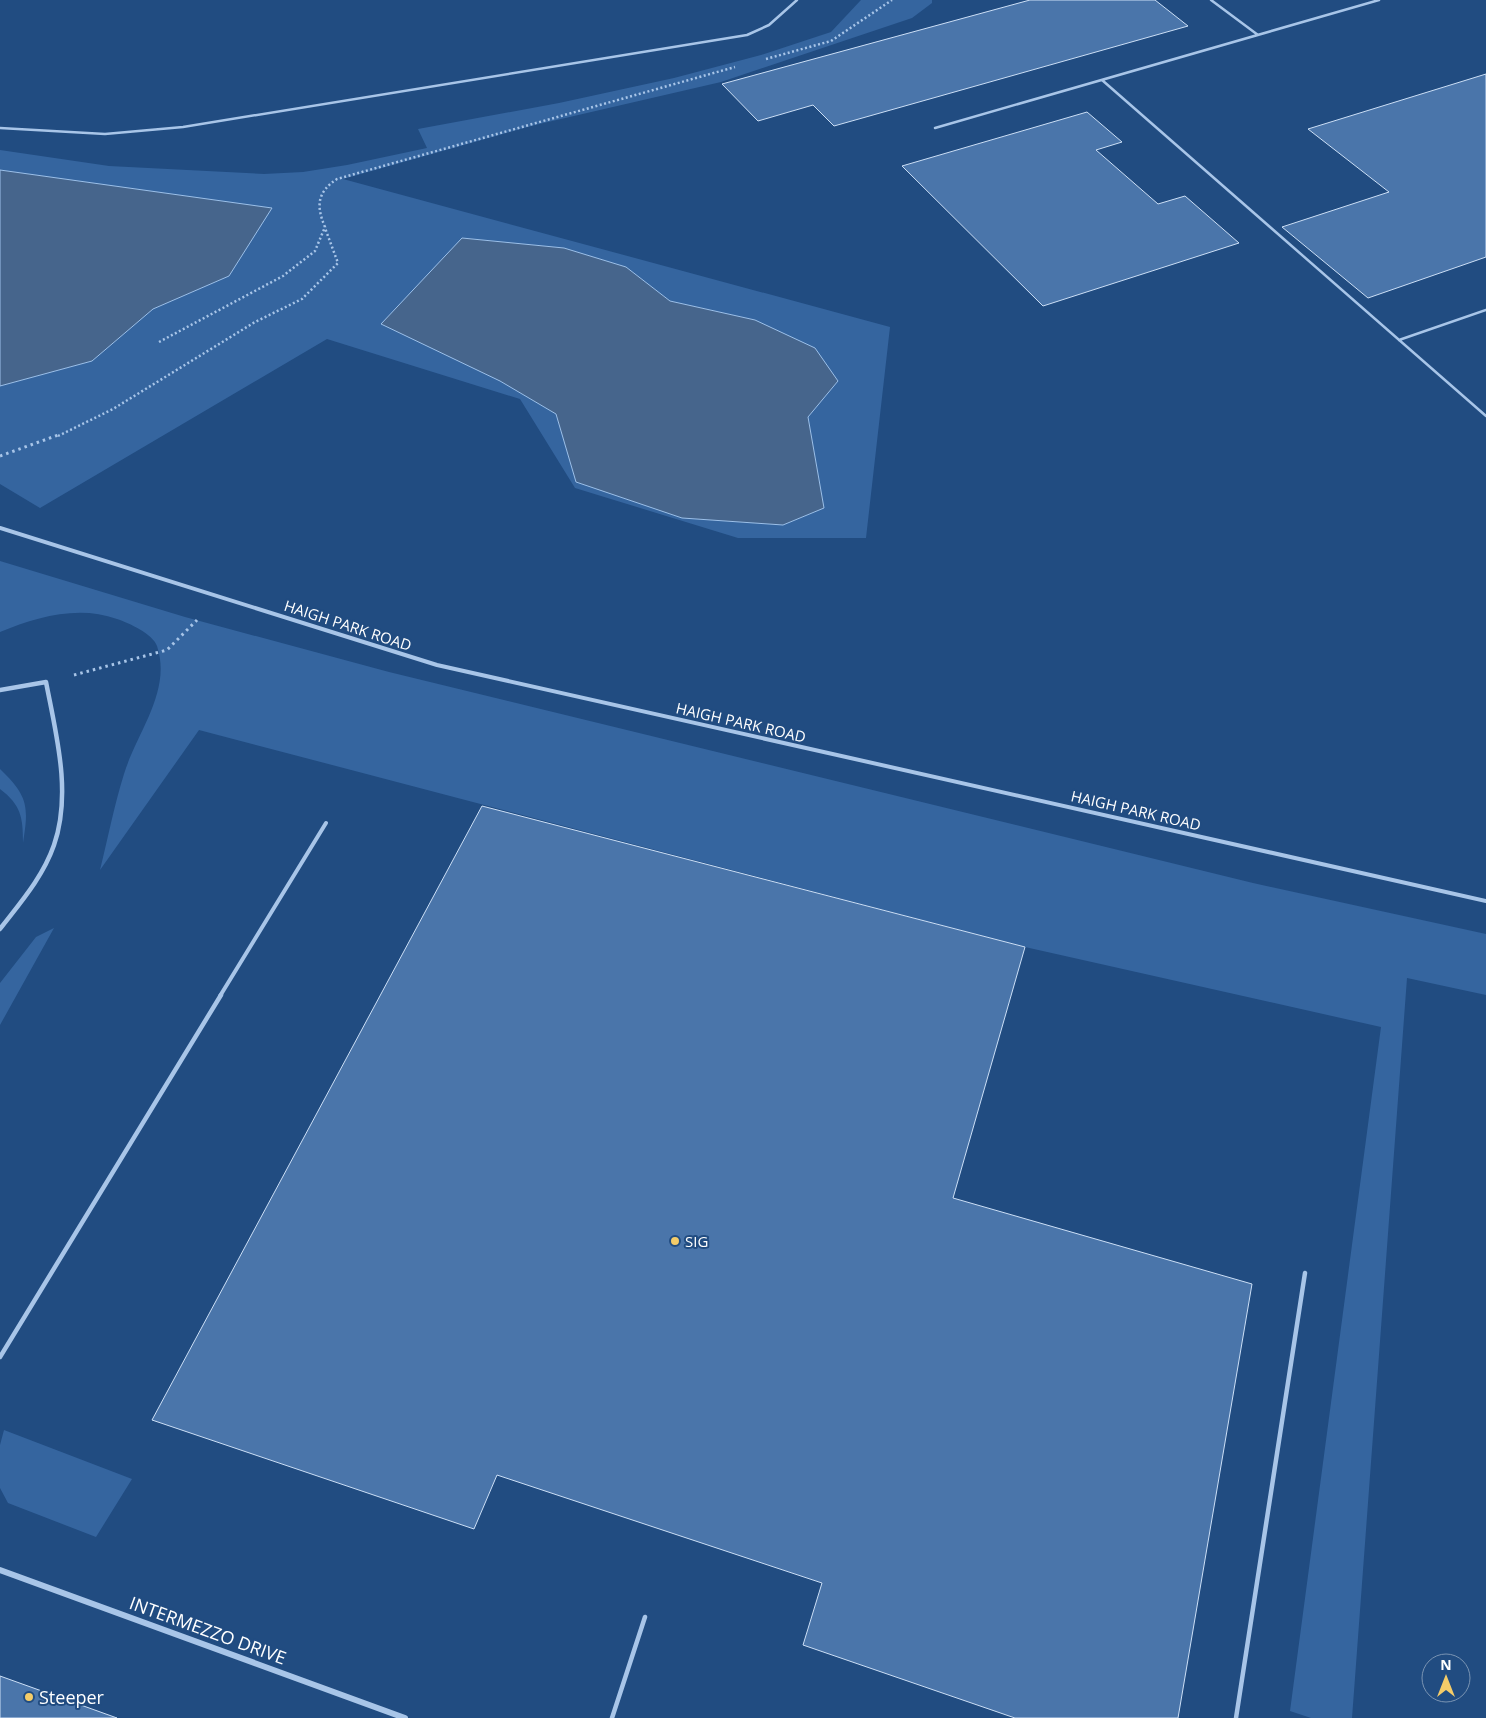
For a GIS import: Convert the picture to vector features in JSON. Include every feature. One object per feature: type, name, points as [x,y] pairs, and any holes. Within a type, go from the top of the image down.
[{"type":"street","points":[[0,690],[46,682],[59,754],[61,796],[58,830],[45,866],[0,929]]},
{"type":"street","name":"INTERMEZZO DRIVE","points":[[0,1570],[405,1718]]},
{"type":"lane","points":[[0,128],[105,134],[183,127],[747,35],[770,25],[797,0]]},
{"type":"lane","points":[[1211,0],[1258,35]]},
{"type":"lane","points":[[935,128],[1380,0]]},
{"type":"lane","points":[[1102,80],[1486,416]]},
{"type":"lane","points":[[1399,340],[1486,310]]},
{"type":"lane","name":"HAIGH PARK ROAD","points":[[0,528],[437,665],[1486,901]]},
{"type":"lane","points":[[0,1357],[326,823]]},
{"type":"lane","points":[[1236,1718],[1305,1273]]},
{"type":"lane","points":[[612,1718],[644,1617]]},
{"type":"path","points":[[766,59],[831,41],[892,0]]},
{"type":"path","points":[[0,456],[49,440],[112,408],[189,364],[255,322],[302,299],[338,263],[317,211],[320,194],[327,184],[337,179],[738,67]]},
{"type":"path","points":[[159,342],[283,276],[315,252],[325,227]]},
{"type":"path","points":[[46,682],[167,650],[220,596]]},
{"type":"shaded area","points":[[861,0],[932,0],[932,3],[912,18],[721,82],[535,125],[343,179],[890,327],[866,538],[738,538],[575,488],[520,399],[327,339],[40,508],[0,484],[0,386],[92,361],[153,309],[229,276],[271,208],[0,170],[0,150],[109,166],[264,174],[303,172],[427,148],[418,129],[559,103],[674,78],[761,55],[831,32]],"holes":[[[462,238],[564,248],[626,267],[670,301],[755,320],[838,381],[808,417],[824,508],[783,525],[682,518],[577,482],[556,414],[500,381]]]},
{"type":"shaded area","points":[[0,170],[272,208],[229,276],[153,309],[92,361],[0,386]]},
{"type":"shaded area","points":[[462,238],[564,248],[626,267],[670,301],[755,320],[815,348],[838,381],[808,417],[824,508],[783,525],[682,518],[576,482],[556,414],[500,381],[381,324]]},
{"type":"shaded area","points":[[0,561],[185,617],[389,672],[1253,883],[1486,934],[1486,995],[1407,978],[1352,1718],[1311,1718],[1290,1711],[1381,1027],[1025,947],[199,730],[100,870],[124,774],[157,695],[160,663],[157,646],[146,633],[128,623],[102,615],[87,613],[73,613],[43,618],[0,632]]},
{"type":"shaded area","points":[[0,769],[16,787],[24,802],[26,820],[23,843],[21,819],[17,806],[0,789]]},
{"type":"shaded area","points":[[54,928],[0,1025],[0,983],[36,937]]},
{"type":"shaded area","points":[[4,1430],[132,1479],[96,1537],[8,1503],[0,1488],[0,1445]]},
{"type":"building","points":[[1030,0],[1155,0],[1188,26],[834,126],[813,105],[758,121],[722,84]]},
{"type":"building","points":[[1486,74],[1486,257],[1368,298],[1282,227],[1389,192],[1308,129]]},
{"type":"building","points":[[1087,112],[1122,142],[1096,150],[1158,204],[1185,196],[1239,243],[1043,306],[902,166]]},
{"type":"building","name":"SIG","points":[[482,806],[1025,947],[953,1198],[1252,1284],[1178,1718],[1015,1718],[803,1645],[822,1583],[497,1475],[474,1529],[152,1420]]},
{"type":"building","name":"Steeper","points":[[0,1676],[117,1718],[0,1718]]},
{"type":"place","name":"SIG","points":[[675,1241]]},
{"type":"place","name":"Steeper","points":[[29,1697]]}]
